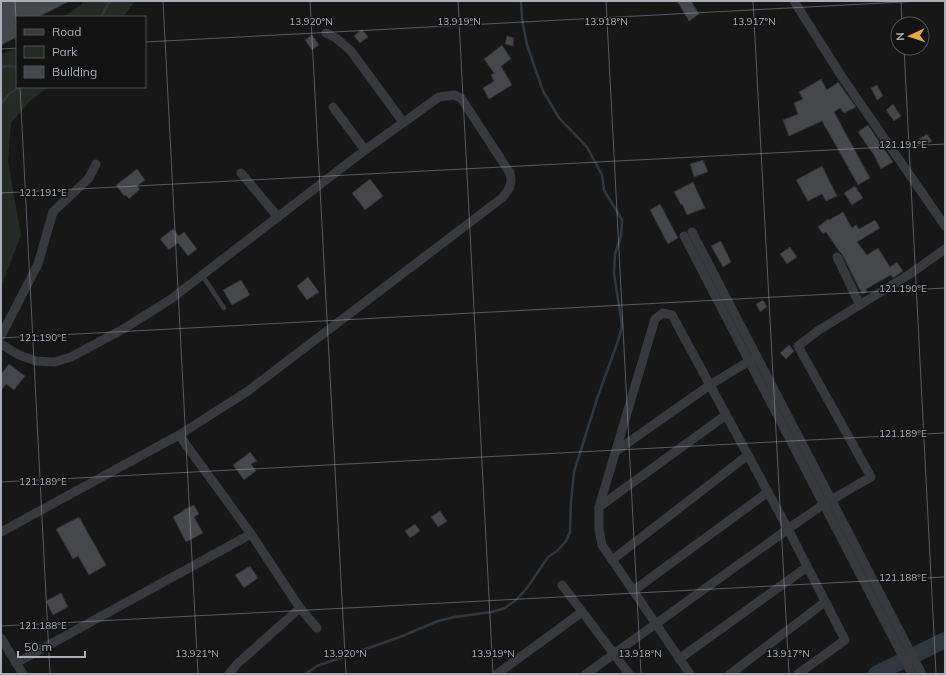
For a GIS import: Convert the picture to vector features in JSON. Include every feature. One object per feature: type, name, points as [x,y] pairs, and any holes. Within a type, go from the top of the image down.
[{"type":"street","points":[[794,1],[842,77],[945,226]]},
{"type":"street","points":[[326,33],[336,38],[351,51],[404,122]]},
{"type":"street","points":[[1,344],[19,355],[36,361],[55,362],[71,357],[131,324],[171,299],[366,150],[439,97],[454,95],[461,98],[510,174],[512,180],[510,188],[502,198],[248,391],[179,435],[1,532]]},
{"type":"street","points":[[333,107],[366,150]]},
{"type":"street","points":[[1,336],[38,264],[52,212],[90,178],[96,164]]},
{"type":"street","points":[[241,172],[278,217]]},
{"type":"street","points":[[688,234],[828,502],[913,670],[922,674]]},
{"type":"street","points":[[586,674],[788,529],[828,502],[870,477],[798,346],[819,330],[910,274],[945,249]]},
{"type":"street","points":[[837,258],[860,305]]},
{"type":"street","points":[[690,674],[602,545],[599,529],[599,507],[655,319],[663,313],[672,315],[788,529],[845,640],[798,674]]},
{"type":"street","points":[[616,451],[710,385],[753,359]]},
{"type":"street","points":[[599,507],[726,415]]},
{"type":"street","points":[[179,435],[251,534],[300,608],[317,628]]},
{"type":"street","points":[[612,560],[748,455]]},
{"type":"street","points":[[633,590],[768,492]]},
{"type":"street","points":[[16,663],[251,534]]},
{"type":"street","points":[[679,658],[808,567]]},
{"type":"street","points":[[562,585],[629,674]]},
{"type":"street","points":[[730,674],[825,602]]},
{"type":"street","points":[[229,674],[237,664],[300,608]]},
{"type":"street","points":[[497,674],[582,612]]},
{"type":"street","points":[[1,638],[23,674]]},
{"type":"lane","points":[[202,275],[224,308]]},
{"type":"green space","points":[[83,1],[135,1],[124,16],[64,16],[81,5]]},
{"type":"green space","points":[[16,48],[16,88],[47,88],[30,101],[11,123],[8,162],[21,235],[1,287],[1,54]]},
{"type":"building","points":[[1,1],[70,1],[40,16],[16,16],[16,38],[1,45]]},
{"type":"building","points":[[677,1],[691,1],[699,14],[689,21]]},
{"type":"building","points":[[362,29],[368,37],[360,43],[354,36]]},
{"type":"building","points":[[312,35],[319,45],[312,50],[305,40]]},
{"type":"building","points":[[507,36],[514,38],[513,46],[505,44]]},
{"type":"building","points":[[502,45],[511,59],[501,66],[512,85],[489,99],[483,88],[494,81],[491,75],[494,73],[484,59]]},
{"type":"building","points":[[821,79],[827,90],[838,82],[856,107],[844,113],[840,108],[834,112],[870,178],[858,185],[822,121],[789,136],[783,120],[798,114],[794,103],[803,99],[799,92]]},
{"type":"building","points":[[877,85],[883,96],[877,100],[871,88]]},
{"type":"building","points":[[893,104],[901,116],[894,121],[886,110]]},
{"type":"building","points":[[868,125],[893,162],[881,169],[874,155],[858,132]]},
{"type":"building","points":[[927,134],[932,141],[924,146],[919,139]]},
{"type":"building","points":[[703,160],[708,172],[694,177],[690,164]]},
{"type":"building","points":[[822,166],[837,196],[826,201],[822,194],[808,201],[796,180]]},
{"type":"building","points":[[137,169],[145,180],[137,186],[140,189],[129,199],[126,195],[124,196],[116,185]]},
{"type":"building","points":[[370,179],[383,196],[365,210],[352,193]]},
{"type":"building","points":[[693,182],[705,208],[687,215],[674,192]]},
{"type":"building","points":[[855,186],[863,198],[852,205],[844,193]]},
{"type":"building","points":[[660,204],[678,238],[668,244],[650,210]]},
{"type":"building","points":[[843,212],[852,228],[856,225],[859,229],[875,220],[880,228],[857,242],[867,255],[878,248],[890,267],[897,262],[903,271],[893,278],[891,275],[866,289],[867,292],[862,294],[842,254],[826,232],[823,234],[818,227],[828,219],[829,220]]},
{"type":"building","points":[[173,229],[179,236],[184,232],[197,249],[188,256],[178,243],[169,250],[160,239]]},
{"type":"building","points":[[721,241],[731,262],[723,267],[711,246]]},
{"type":"building","points":[[790,247],[797,257],[787,264],[780,254]]},
{"type":"building","points":[[308,277],[319,292],[307,300],[297,286]]},
{"type":"building","points":[[241,280],[250,295],[232,305],[223,290]]},
{"type":"building","points":[[763,300],[767,307],[760,312],[756,304]]},
{"type":"building","points":[[789,345],[794,351],[786,359],[780,353]]},
{"type":"building","points":[[9,364],[25,376],[14,390],[6,384],[1,391],[1,374]]},
{"type":"building","points":[[250,452],[257,461],[251,464],[256,471],[244,480],[233,465]]},
{"type":"building","points":[[194,505],[199,514],[194,517],[203,533],[186,542],[173,517]]},
{"type":"building","points":[[440,511],[447,521],[438,527],[431,517]]},
{"type":"building","points":[[79,517],[106,565],[89,575],[78,556],[73,559],[56,529]]},
{"type":"building","points":[[415,524],[420,531],[410,538],[405,531]]},
{"type":"building","points":[[250,566],[258,578],[244,588],[235,575]]},
{"type":"building","points":[[61,593],[68,607],[53,615],[46,601]]},
{"type":"waterway","points":[[102,16],[110,1]]},
{"type":"waterway","points":[[305,674],[317,666],[400,637],[438,621],[454,617],[492,612],[505,608],[516,600],[527,588],[548,557],[557,551],[566,541],[570,532],[574,472],[622,326],[614,273],[615,254],[621,236],[622,220],[604,190],[602,175],[587,147],[559,118],[543,91],[527,45],[522,19],[521,1]]},
{"type":"waterway","points":[[1,67],[16,67]]},
{"type":"waterway","points":[[1,104],[9,94],[18,88]]},
{"type":"waterway","points":[[876,674],[945,640]]}]
